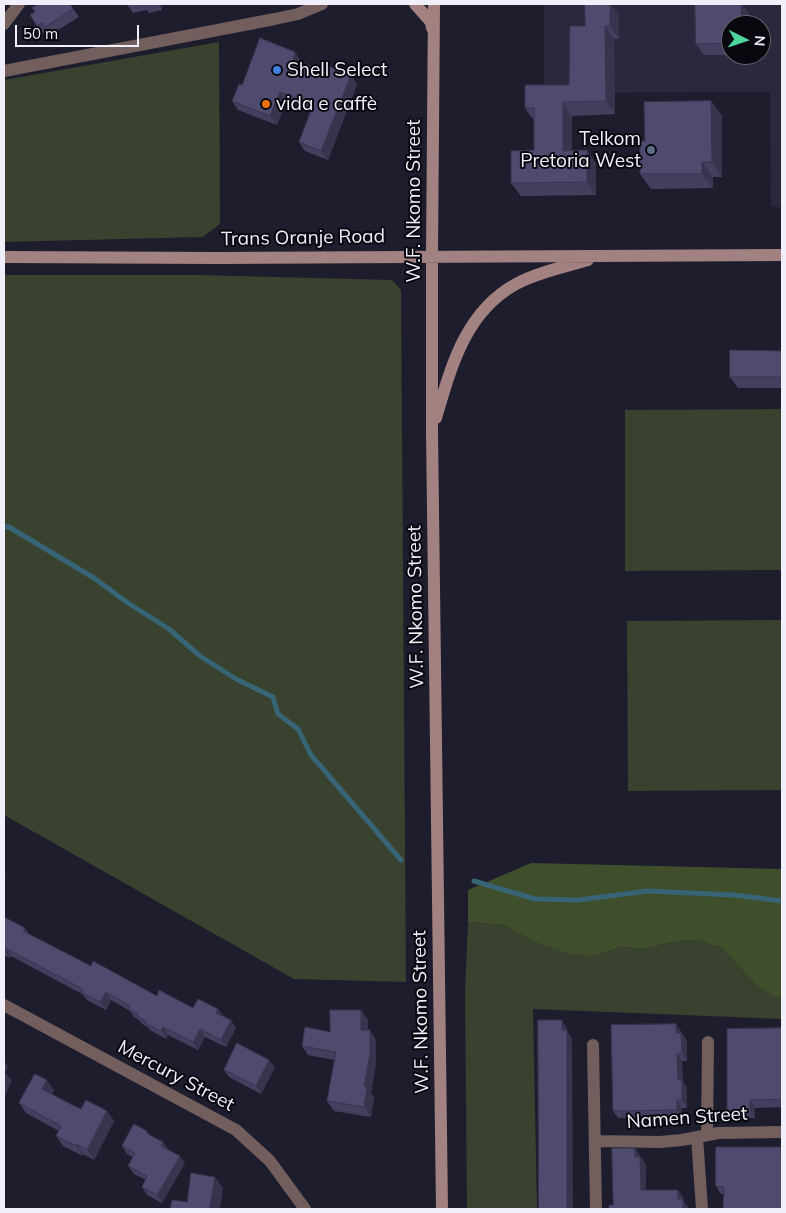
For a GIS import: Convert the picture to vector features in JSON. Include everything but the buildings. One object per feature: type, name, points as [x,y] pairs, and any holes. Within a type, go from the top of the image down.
[{"type":"main road","points":[[415,4],[431,22],[433,36]]},
{"type":"main road","name":"W.F. Nkomo Street","points":[[434,4],[432,432],[442,1209]]},
{"type":"main road","name":"Trans Oranje Road","points":[[4,257],[227,258],[782,255]]},
{"type":"main road","points":[[432,432],[451,369],[464,337],[480,313],[494,299],[516,284],[603,256]]},
{"type":"street","points":[[4,24],[19,4]]},
{"type":"street","points":[[4,70],[275,19],[298,14],[322,4]]},
{"type":"street","name":"Mercury Street","points":[[4,1005],[236,1130],[270,1161],[305,1209]]},
{"type":"street","points":[[702,1209],[702,1136],[708,1042]]},
{"type":"street","points":[[593,1045],[596,1209]]},
{"type":"street","name":"Namen Street","points":[[595,1142],[660,1142],[718,1133],[782,1132]]},
{"type":"shaded area","points":[[544,4],[782,4],[782,208],[771,206],[770,92],[544,93]]},
{"type":"green space","points":[[219,42],[220,224],[203,237],[4,242],[4,80]]},
{"type":"green space","points":[[4,275],[199,275],[392,280],[401,290],[406,982],[294,979],[4,815]]},
{"type":"green space","points":[[782,409],[782,570],[625,571],[625,410]]},
{"type":"green space","points":[[782,620],[782,790],[628,791],[627,621]]},
{"type":"green space","points":[[531,863],[782,869],[782,998],[774,997],[757,986],[722,948],[696,940],[672,942],[647,949],[621,947],[595,956],[571,954],[532,941],[504,925],[468,922],[468,890]]},
{"type":"green space","points":[[468,922],[504,925],[532,941],[595,956],[621,947],[647,949],[672,942],[696,940],[722,948],[757,986],[774,997],[782,998],[782,1019],[533,1009],[537,1209],[467,1209],[465,992]]},
{"type":"waterway","points":[[4,527],[9,527],[94,578],[128,603],[169,629],[200,656],[236,679],[273,697],[278,714],[298,729],[311,755],[401,860]]},
{"type":"waterway","points":[[474,881],[535,899],[579,900],[647,891],[734,895],[782,901]]},
{"type":"place","name":"Shell Select","points":[[277,70]]},
{"type":"place","name":"vida e caffè","points":[[266,104]]},
{"type":"place","name":"Telkom Pretoria West","points":[[651,150]]}]
